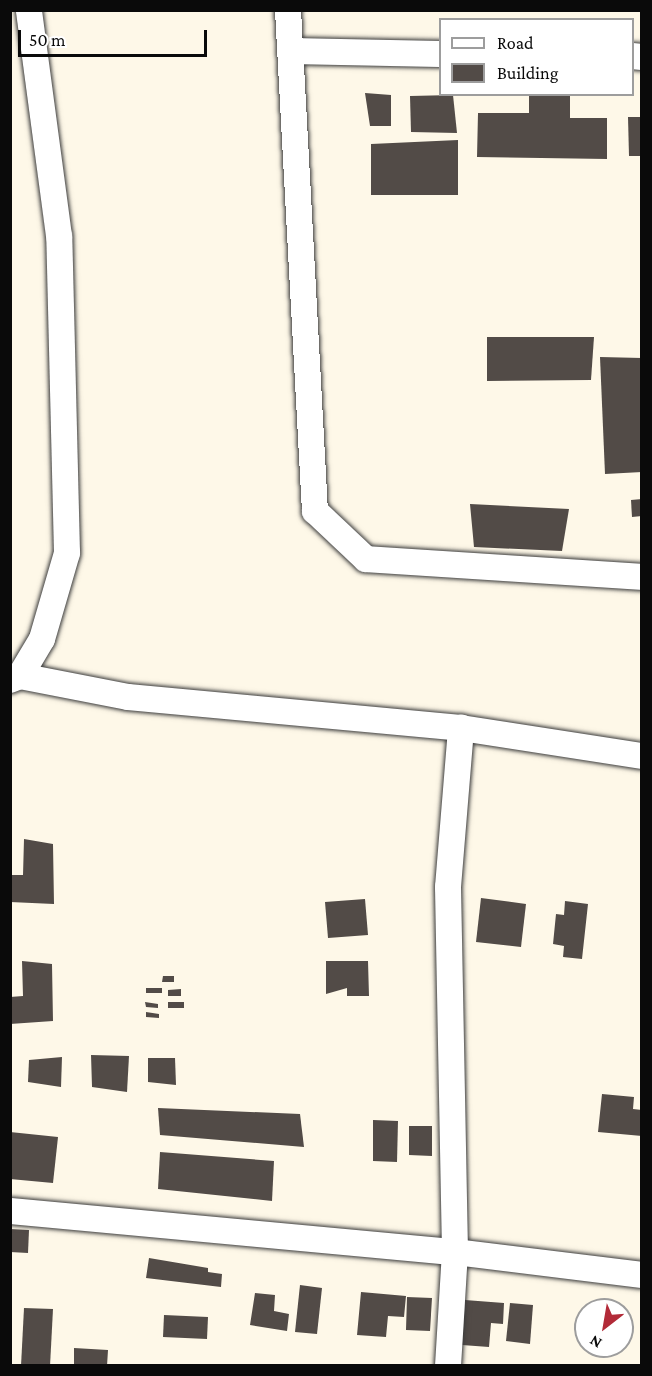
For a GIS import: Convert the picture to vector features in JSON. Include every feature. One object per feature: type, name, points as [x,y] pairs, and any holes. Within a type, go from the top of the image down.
[{"type":"street","points":[[29,10],[59,236],[67,554],[42,639],[15,678],[128,697],[461,728],[642,756]]},
{"type":"street","points":[[288,10],[315,511],[366,560],[642,577]]},
{"type":"street","points":[[291,51],[439,54]]},
{"type":"street","points":[[448,1365],[455,1252],[448,887],[461,728]]},
{"type":"street","points":[[10,1211],[455,1252],[642,1275]]},
{"type":"building","points":[[365,93],[391,95],[391,126],[370,126]]},
{"type":"building","points":[[410,96],[453,96],[457,133],[411,132]]},
{"type":"building","points":[[529,96],[570,96],[570,118],[607,118],[607,159],[477,157],[478,113],[529,113]]},
{"type":"building","points":[[628,117],[642,117],[642,156],[629,156]]},
{"type":"building","points":[[458,140],[458,195],[371,195],[371,144]]},
{"type":"building","points":[[487,337],[594,337],[591,380],[487,381]]},
{"type":"building","points":[[600,357],[642,358],[642,472],[605,474]]},
{"type":"building","points":[[642,499],[642,516],[632,517],[631,500]]},
{"type":"building","points":[[470,504],[569,509],[562,551],[474,547]]},
{"type":"building","points":[[24,839],[53,844],[54,904],[10,902],[10,875],[23,875]]},
{"type":"building","points":[[481,898],[526,904],[521,947],[476,942]]},
{"type":"building","points":[[365,899],[368,935],[328,938],[325,902]]},
{"type":"building","points":[[565,901],[588,904],[582,959],[563,957],[564,946],[553,944],[556,914],[564,915]]},
{"type":"building","points":[[22,961],[52,964],[53,1021],[10,1024],[10,997],[23,996]]},
{"type":"building","points":[[326,961],[368,961],[369,996],[347,996],[347,988],[326,994]]},
{"type":"building","points":[[163,976],[174,976],[174,982],[162,982]]},
{"type":"building","points":[[146,988],[162,988],[162,993],[146,993]]},
{"type":"building","points":[[181,989],[181,996],[168,996],[168,990]]},
{"type":"building","points":[[145,1002],[158,1004],[158,1008],[146,1007]]},
{"type":"building","points":[[168,1002],[184,1002],[184,1008],[168,1008]]},
{"type":"building","points":[[146,1012],[159,1014],[159,1018],[146,1017]]},
{"type":"building","points":[[91,1055],[129,1056],[127,1092],[92,1087]]},
{"type":"building","points":[[62,1057],[61,1087],[28,1082],[29,1060]]},
{"type":"building","points":[[148,1058],[175,1058],[176,1085],[148,1082]]},
{"type":"building","points":[[602,1094],[634,1097],[633,1109],[642,1110],[642,1136],[598,1132]]},
{"type":"building","points":[[158,1108],[300,1114],[304,1147],[160,1135]]},
{"type":"building","points":[[373,1120],[398,1121],[397,1162],[373,1161]]},
{"type":"building","points":[[409,1126],[432,1126],[432,1156],[409,1155]]},
{"type":"building","points":[[10,1132],[58,1137],[53,1183],[10,1179]]},
{"type":"building","points":[[160,1152],[274,1161],[272,1201],[158,1189]]},
{"type":"building","points":[[10,1229],[29,1230],[28,1253],[10,1252]]},
{"type":"building","points":[[149,1258],[208,1268],[208,1272],[222,1274],[221,1287],[146,1278]]},
{"type":"building","points":[[300,1285],[322,1288],[317,1334],[295,1332]]},
{"type":"building","points":[[361,1292],[406,1296],[404,1317],[388,1316],[386,1337],[357,1335]]},
{"type":"building","points":[[255,1293],[275,1295],[274,1311],[289,1314],[287,1331],[250,1325]]},
{"type":"building","points":[[407,1297],[432,1298],[430,1331],[406,1330]]},
{"type":"building","points":[[465,1300],[504,1303],[503,1324],[491,1323],[489,1347],[462,1345]]},
{"type":"building","points":[[510,1303],[533,1305],[530,1344],[506,1341]]},
{"type":"building","points":[[24,1308],[53,1309],[50,1366],[21,1366]]},
{"type":"building","points":[[164,1315],[208,1317],[207,1339],[163,1337]]},
{"type":"building","points":[[74,1348],[108,1350],[107,1366],[74,1366]]}]
